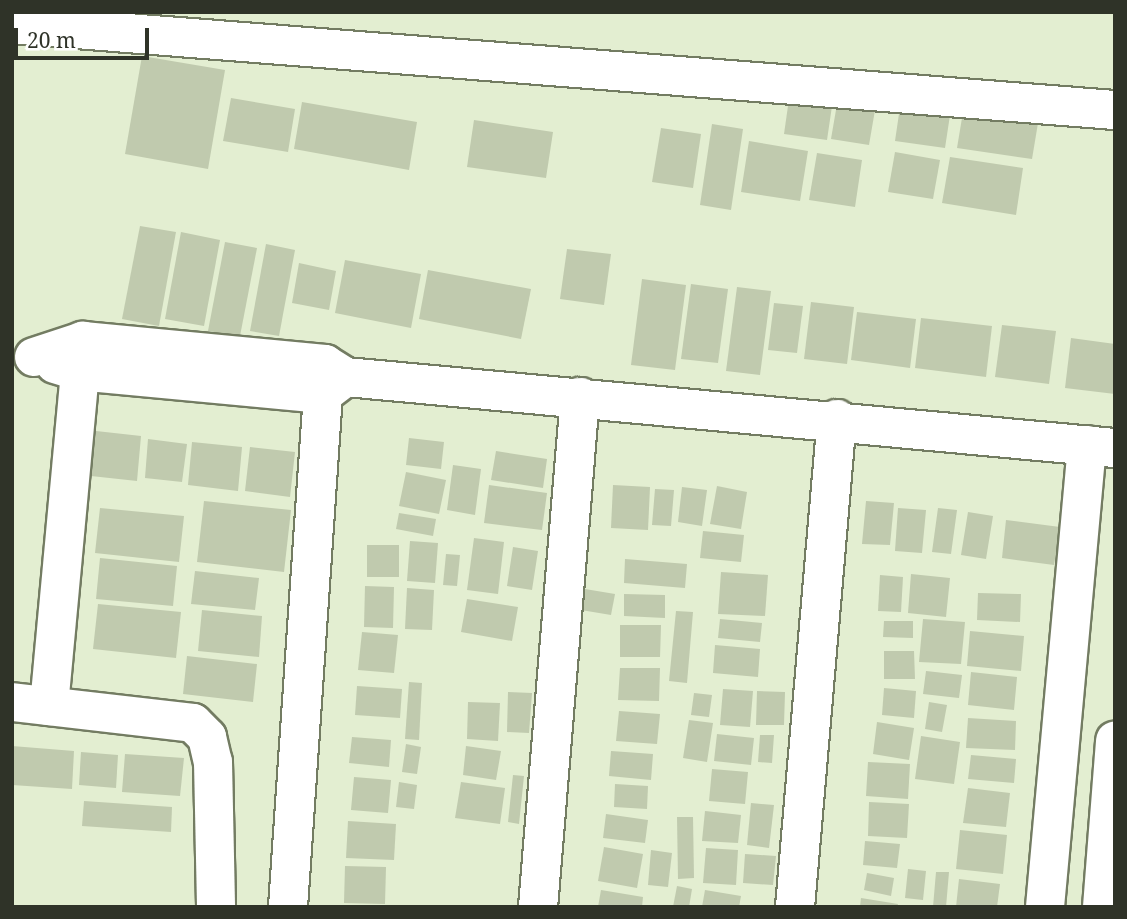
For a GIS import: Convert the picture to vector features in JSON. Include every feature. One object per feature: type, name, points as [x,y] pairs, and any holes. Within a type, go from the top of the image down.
[{"type":"street","points":[[12,24],[1115,110]]},
{"type":"street","points":[[23,355],[80,356],[580,397],[837,419],[1101,446],[1045,907]]},
{"type":"street","points":[[80,356],[30,704],[178,719],[193,723],[207,737],[217,802],[216,907]]},
{"type":"street","points":[[288,907],[331,378]]},
{"type":"street","points":[[538,907],[580,397]]},
{"type":"street","points":[[795,907],[837,419]]},
{"type":"street","points":[[1102,907],[1115,741]]},
{"type":"building","points":[[142,56],[225,70],[208,169],[125,154]]},
{"type":"building","points":[[231,98],[295,109],[288,152],[223,141]]},
{"type":"building","points":[[789,99],[832,106],[827,140],[784,134]]},
{"type":"building","points":[[302,102],[417,122],[409,170],[294,149]]},
{"type":"building","points":[[837,104],[875,110],[869,145],[831,139]]},
{"type":"building","points":[[900,107],[950,115],[945,148],[895,141]]},
{"type":"building","points":[[963,112],[1038,123],[1032,159],[957,148]]},
{"type":"building","points":[[474,120],[553,132],[546,178],[467,167]]},
{"type":"building","points":[[712,124],[743,129],[731,210],[700,205]]},
{"type":"building","points":[[661,128],[701,134],[693,188],[652,182]]},
{"type":"building","points":[[749,141],[808,151],[800,201],[741,192]]},
{"type":"building","points":[[895,152],[940,160],[933,199],[888,192]]},
{"type":"building","points":[[817,153],[862,160],[855,207],[809,200]]},
{"type":"building","points":[[950,157],[1023,168],[1016,215],[942,203]]},
{"type":"building","points":[[140,226],[176,232],[159,326],[122,319]]},
{"type":"building","points":[[181,232],[220,240],[204,326],[165,319]]},
{"type":"building","points":[[225,242],[257,248],[240,336],[208,331]]},
{"type":"building","points":[[266,244],[295,250],[279,336],[250,331]]},
{"type":"building","points":[[567,249],[611,254],[604,305],[560,299]]},
{"type":"building","points":[[345,260],[421,274],[411,328],[335,313]]},
{"type":"building","points":[[299,263],[336,271],[329,310],[292,303]]},
{"type":"building","points":[[428,270],[531,289],[521,339],[419,319]]},
{"type":"building","points":[[642,279],[686,285],[675,370],[631,365]]},
{"type":"building","points":[[691,284],[728,289],[718,363],[681,359]]},
{"type":"building","points":[[737,287],[771,291],[760,375],[726,371]]},
{"type":"building","points":[[811,302],[854,307],[847,364],[804,359]]},
{"type":"building","points":[[774,303],[803,306],[797,353],[768,350]]},
{"type":"building","points":[[857,312],[916,319],[910,368],[851,360]]},
{"type":"building","points":[[921,318],[992,326],[986,377],[915,368]]},
{"type":"building","points":[[1002,325],[1056,331],[1049,384],[995,377]]},
{"type":"building","points":[[1071,338],[1115,344],[1115,394],[1065,388]]},
{"type":"building","points":[[96,431],[141,436],[137,481],[91,476]]},
{"type":"building","points":[[409,438],[444,442],[441,469],[406,465]]},
{"type":"building","points":[[148,439],[187,444],[182,482],[145,478]]},
{"type":"building","points":[[192,442],[242,447],[238,491],[188,485]]},
{"type":"building","points":[[250,447],[295,452],[290,497],[245,491]]},
{"type":"building","points":[[496,451],[547,459],[543,488],[491,480]]},
{"type":"building","points":[[453,465],[481,469],[475,515],[447,510]]},
{"type":"building","points":[[406,472],[446,480],[439,514],[399,506]]},
{"type":"building","points":[[489,485],[547,493],[542,530],[484,523]]},
{"type":"building","points":[[613,485],[650,487],[648,530],[611,528]]},
{"type":"building","points":[[717,486],[747,492],[741,529],[710,524]]},
{"type":"building","points":[[682,487],[707,490],[702,526],[678,522]]},
{"type":"building","points":[[655,489],[674,490],[671,526],[652,525]]},
{"type":"building","points":[[204,501],[291,510],[284,572],[197,562]]},
{"type":"building","points":[[866,501],[894,503],[890,545],[862,544]]},
{"type":"building","points":[[100,508],[184,516],[179,562],[95,553]]},
{"type":"building","points":[[898,508],[926,510],[922,553],[895,551]]},
{"type":"building","points":[[938,508],[957,510],[951,554],[932,552]]},
{"type":"building","points":[[968,512],[993,516],[986,559],[961,555]]},
{"type":"building","points":[[399,513],[436,519],[433,536],[396,529]]},
{"type":"building","points":[[1006,520],[1060,527],[1054,565],[1002,558]]},
{"type":"building","points":[[703,531],[744,535],[741,562],[700,558]]},
{"type":"building","points":[[474,538],[504,542],[498,594],[467,590]]},
{"type":"building","points":[[410,541],[438,543],[435,583],[407,581]]},
{"type":"building","points":[[367,545],[399,545],[399,577],[367,577]]},
{"type":"building","points":[[513,547],[538,551],[532,590],[507,586]]},
{"type":"building","points":[[446,554],[460,555],[457,586],[443,585]]},
{"type":"building","points":[[100,558],[177,566],[173,606],[96,599]]},
{"type":"building","points":[[625,559],[687,564],[685,588],[624,583]]},
{"type":"building","points":[[195,571],[259,578],[255,610],[191,604]]},
{"type":"building","points":[[721,572],[768,575],[765,616],[718,614]]},
{"type":"building","points":[[911,574],[950,578],[946,617],[908,613]]},
{"type":"building","points":[[880,575],[903,577],[901,612],[878,611]]},
{"type":"building","points":[[365,586],[394,587],[393,628],[364,627]]},
{"type":"building","points":[[407,588],[434,590],[432,630],[405,629]]},
{"type":"building","points":[[585,589],[615,594],[611,615],[581,610]]},
{"type":"building","points":[[978,593],[1021,594],[1020,622],[977,620]]},
{"type":"building","points":[[624,594],[665,595],[665,618],[624,616]]},
{"type":"building","points":[[467,599],[518,607],[512,641],[461,632]]},
{"type":"building","points":[[98,604],[181,612],[176,658],[93,649]]},
{"type":"building","points":[[202,610],[262,616],[259,657],[198,651]]},
{"type":"building","points":[[676,611],[693,612],[687,683],[669,681]]},
{"type":"building","points":[[720,619],[762,623],[760,642],[718,638]]},
{"type":"building","points":[[923,619],[965,622],[961,664],[919,662]]},
{"type":"building","points":[[884,621],[913,621],[913,638],[883,637]]},
{"type":"building","points":[[620,625],[661,625],[660,657],[620,657]]},
{"type":"building","points":[[970,631],[1024,636],[1021,671],[967,666]]},
{"type":"building","points":[[362,632],[398,635],[394,673],[358,670]]},
{"type":"building","points":[[715,645],[760,649],[758,677],[713,673]]},
{"type":"building","points":[[884,651],[914,651],[915,679],[884,679]]},
{"type":"building","points":[[187,656],[257,664],[253,702],[183,694]]},
{"type":"building","points":[[620,668],[660,668],[659,701],[618,700]]},
{"type":"building","points":[[926,671],[962,675],[959,698],[923,694]]},
{"type":"building","points":[[971,672],[1017,677],[1014,710],[968,705]]},
{"type":"building","points":[[409,682],[422,683],[419,740],[405,739]]},
{"type":"building","points":[[357,686],[402,689],[400,718],[355,715]]},
{"type":"building","points":[[884,688],[916,691],[914,718],[882,715]]},
{"type":"building","points":[[723,689],[753,691],[750,727],[720,725]]},
{"type":"building","points":[[757,691],[785,692],[784,725],[756,725]]},
{"type":"building","points":[[508,692],[532,693],[529,733],[507,732]]},
{"type":"building","points":[[694,693],[712,695],[709,717],[691,715]]},
{"type":"building","points":[[468,702],[500,703],[498,741],[467,739]]},
{"type":"building","points":[[929,702],[947,705],[942,732],[925,729]]},
{"type":"building","points":[[619,711],[660,714],[657,744],[616,741]]},
{"type":"building","points":[[968,718],[1016,721],[1015,750],[966,748]]},
{"type":"building","points":[[689,720],[713,723],[707,762],[683,758]]},
{"type":"building","points":[[877,722],[914,728],[909,760],[873,754]]},
{"type":"building","points":[[717,734],[754,738],[751,765],[714,761]]},
{"type":"building","points":[[760,735],[774,735],[772,763],[758,762]]},
{"type":"building","points":[[921,736],[960,742],[954,784],[915,779]]},
{"type":"building","points":[[352,737],[391,740],[389,767],[349,763]]},
{"type":"building","points":[[406,744],[421,747],[417,774],[402,772]]},
{"type":"building","points":[[12,746],[74,751],[72,789],[12,785]]},
{"type":"building","points":[[466,746],[501,751],[496,780],[463,775]]},
{"type":"building","points":[[611,751],[653,754],[651,780],[609,776]]},
{"type":"building","points":[[81,752],[118,755],[116,788],[79,785]]},
{"type":"building","points":[[125,754],[184,758],[180,796],[122,792]]},
{"type":"building","points":[[971,755],[1016,759],[1014,783],[968,779]]},
{"type":"building","points":[[868,762],[910,764],[908,799],[866,796]]},
{"type":"building","points":[[712,769],[748,772],[745,804],[709,801]]},
{"type":"building","points":[[513,775],[524,776],[519,824],[508,822]]},
{"type":"building","points":[[354,777],[391,780],[388,813],[351,810]]},
{"type":"building","points":[[399,782],[417,785],[414,809],[396,807]]},
{"type":"building","points":[[461,782],[505,788],[500,824],[455,818]]},
{"type":"building","points":[[615,784],[648,786],[647,809],[614,807]]},
{"type":"building","points":[[968,788],[1010,793],[1006,827],[963,823]]},
{"type":"building","points":[[84,801],[172,807],[171,832],[82,826]]},
{"type":"building","points":[[869,802],[909,804],[907,838],[868,836]]},
{"type":"building","points":[[751,803],[774,805],[769,848],[747,845]]},
{"type":"building","points":[[705,811],[741,815],[738,843],[702,841]]},
{"type":"building","points":[[606,814],[648,820],[645,843],[603,838]]},
{"type":"building","points":[[677,817],[693,817],[694,878],[678,879]]},
{"type":"building","points":[[348,821],[396,824],[394,860],[346,858]]},
{"type":"building","points":[[960,830],[1007,835],[1003,874],[956,869]]},
{"type":"building","points":[[865,841],[900,844],[897,868],[863,865]]},
{"type":"building","points":[[604,847],[643,854],[637,888],[598,881]]},
{"type":"building","points":[[706,848],[738,850],[736,885],[703,883]]},
{"type":"building","points":[[651,850],[672,853],[668,887],[648,885]]},
{"type":"building","points":[[745,854],[776,856],[773,885],[743,883]]},
{"type":"building","points":[[345,866],[386,867],[385,904],[344,903]]},
{"type":"building","points":[[908,869],[926,871],[923,900],[905,898]]},
{"type":"building","points":[[936,872],[949,872],[946,907],[933,907]]},
{"type":"building","points":[[867,873],[894,878],[891,896],[864,890]]},
{"type":"building","points":[[959,879],[1000,884],[997,907],[956,907]]},
{"type":"building","points":[[677,886],[692,889],[689,907],[673,907]]},
{"type":"building","points":[[601,890],[643,897],[642,907],[598,907]]},
{"type":"building","points":[[705,890],[741,896],[739,907],[702,907]]},
{"type":"building","points":[[861,898],[898,904],[897,907],[860,907]]}]
